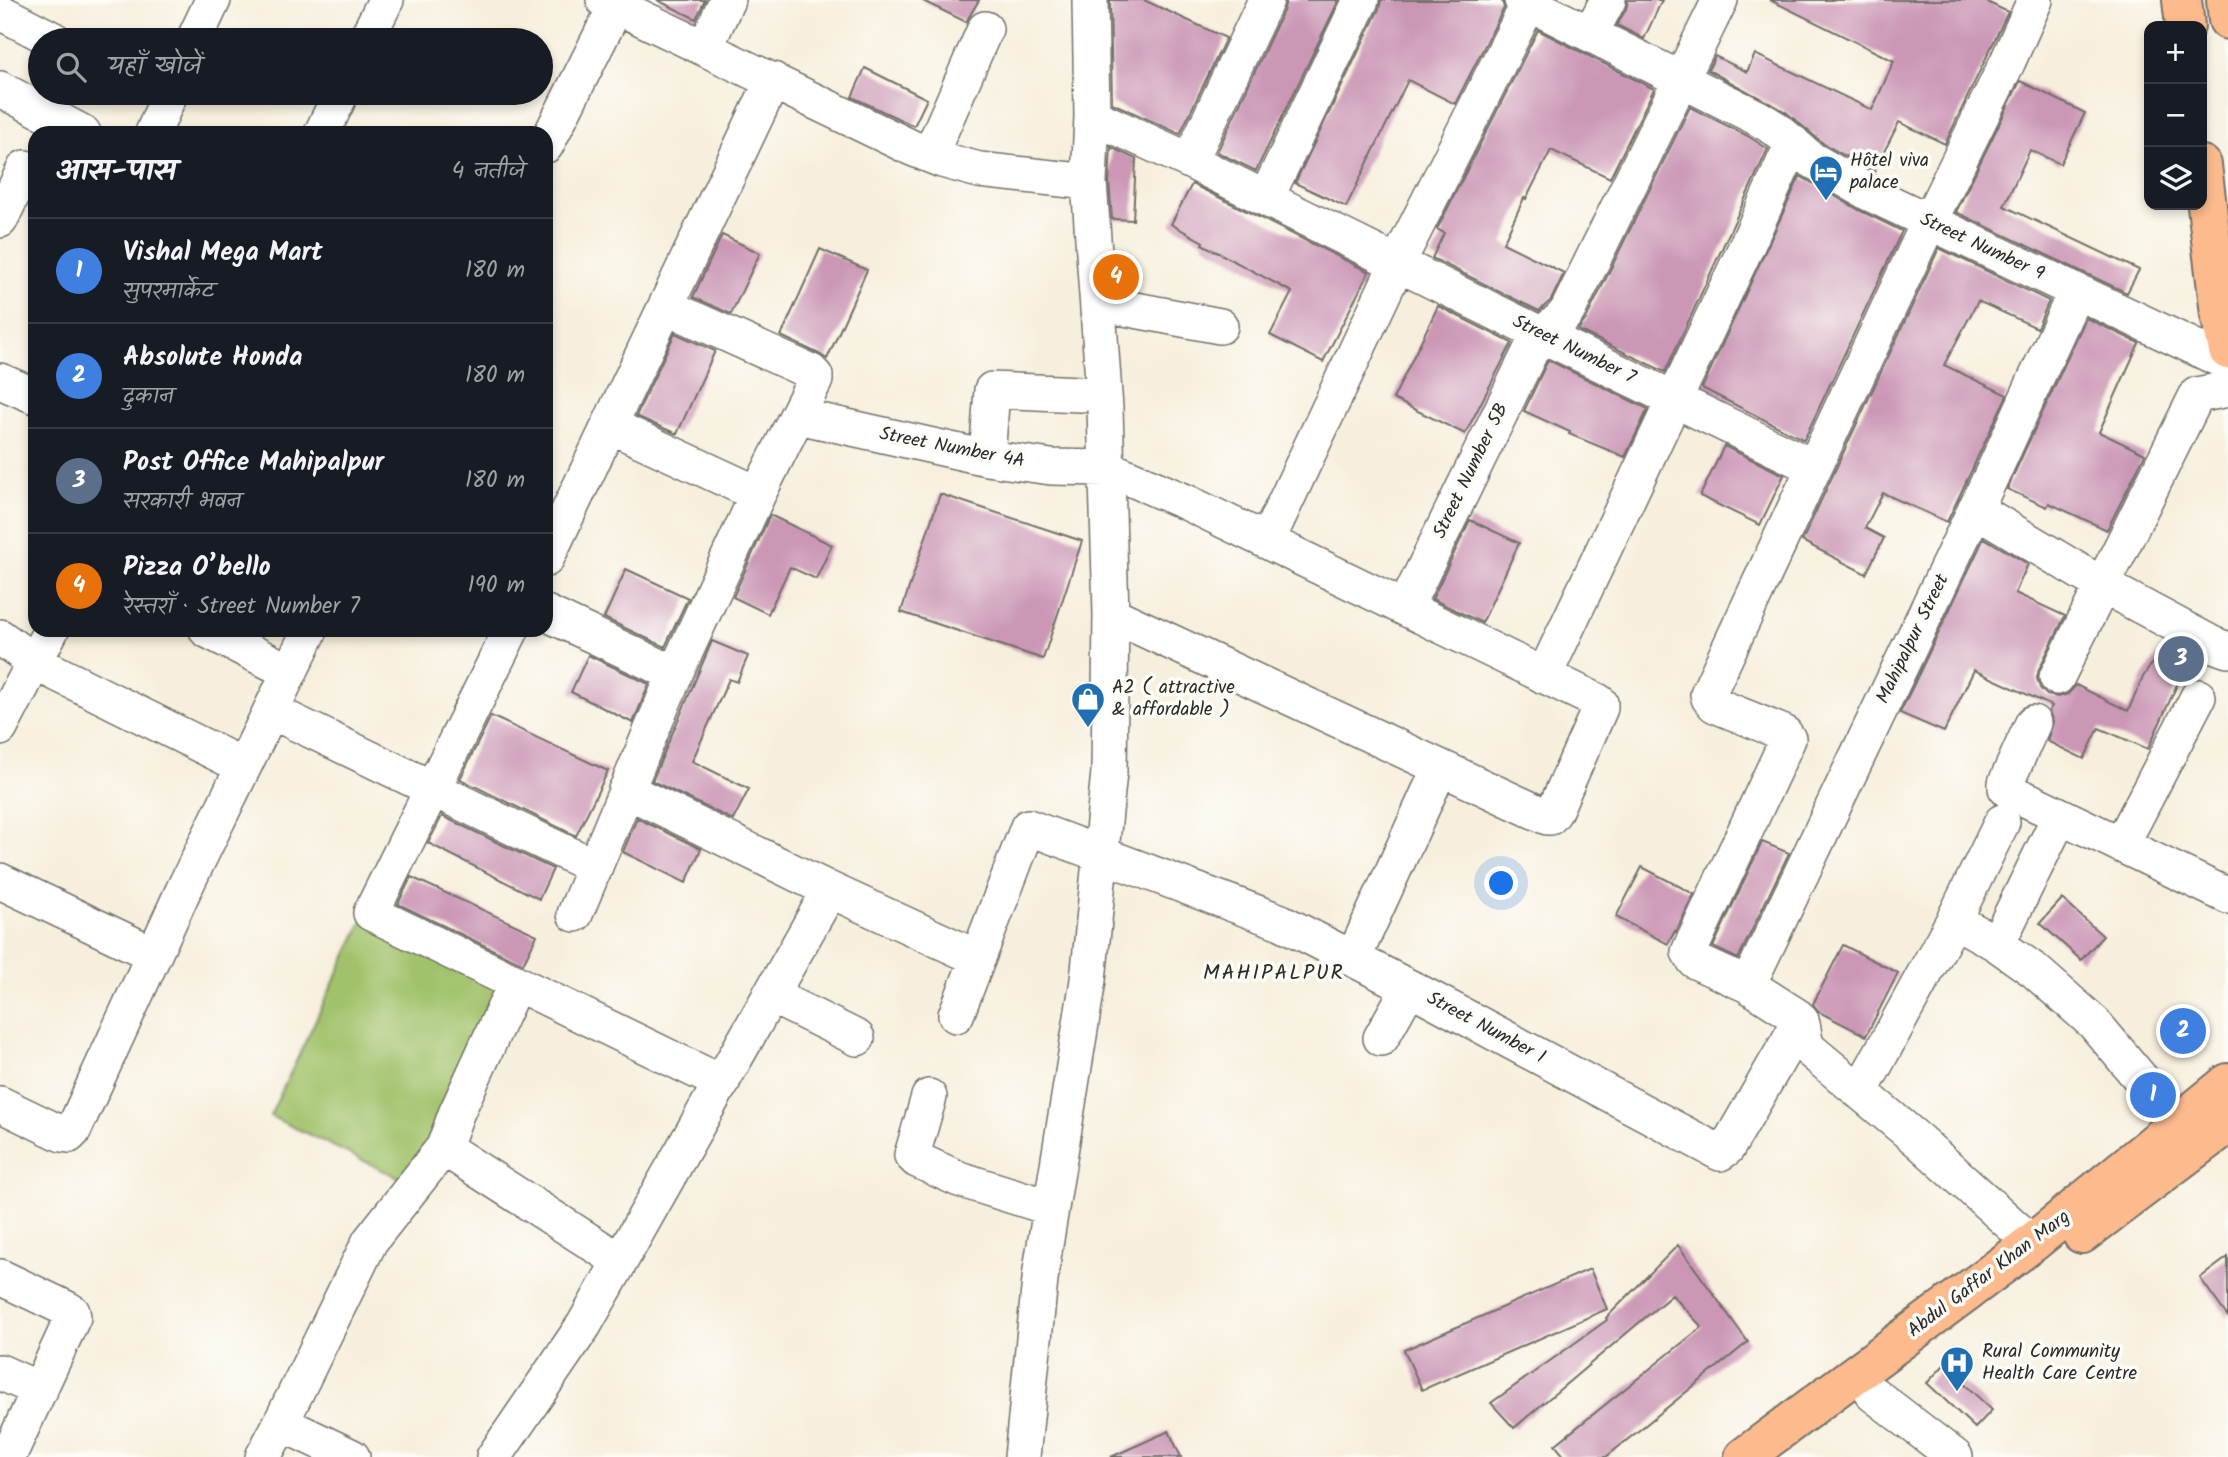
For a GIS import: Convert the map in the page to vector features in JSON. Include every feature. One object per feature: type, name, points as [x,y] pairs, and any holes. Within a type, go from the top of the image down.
[{"type":"main road","points":[[2182,0],[2184,21]]},
{"type":"main road","points":[[2226,0],[2228,19]]},
{"type":"main road","points":[[2207,206],[2220,314],[2228,350]]},
{"type":"main road","name":"Abdul Gaffar Khan Marg","points":[[1744,1457],[2032,1243],[2178,1123],[2224,1092]]},
{"type":"main road","name":"Abdul Gaffar Khan Marg","points":[[1786,1457],[1873,1394],[2224,1092]]},
{"type":"street","points":[[200,28],[213,0]]},
{"type":"street","points":[[372,28],[386,0]]},
{"type":"street","points":[[705,48],[727,0]]},
{"type":"street","points":[[1190,160],[1266,0]]},
{"type":"street","points":[[1266,198],[1361,0]]},
{"type":"street","points":[[1590,34],[1608,0]]},
{"type":"street","points":[[1540,334],[1561,319],[1568,310],[1720,0]]},
{"type":"street","points":[[2032,1243],[1804,1043],[1801,1020],[1748,985],[1695,961],[1689,952],[1788,738],[1784,733],[1715,705],[1708,694],[2035,0]]},
{"type":"street","points":[[1022,1457],[1041,1270],[1088,980],[1109,772],[1111,614],[1107,468],[1089,182],[1092,116],[1086,2]]},
{"type":"street","points":[[1267,541],[1397,264],[1525,2]]},
{"type":"street","name":"Street Number 9","points":[[1525,2],[1758,118],[1837,176],[2228,363]]},
{"type":"street","points":[[553,129],[610,3],[930,155],[979,170],[1089,182]]},
{"type":"street","points":[[0,12],[31,28]]},
{"type":"street","points":[[930,155],[985,29]]},
{"type":"street","points":[[553,545],[773,80]]},
{"type":"street","points":[[0,89],[28,104]]},
{"type":"street","points":[[30,105],[70,126]]},
{"type":"street","points":[[155,126],[161,105]]},
{"type":"street","points":[[325,126],[335,105]]},
{"type":"street","name":"Street Number 7","points":[[1092,116],[1190,160],[1813,467]]},
{"type":"street","points":[[1544,676],[1793,143]]},
{"type":"street","points":[[0,220],[20,165]]},
{"type":"street","name":"Mahipalpur Street","points":[[1748,985],[2076,291]]},
{"type":"street","points":[[1098,303],[1220,326]]},
{"type":"street","points":[[575,914],[675,674],[758,494],[815,380],[811,372],[667,307]]},
{"type":"street","name":"Street Number 5B","points":[[1405,608],[1540,334]]},
{"type":"street","points":[[0,381],[28,393]]},
{"type":"street","points":[[2057,677],[2197,395],[2228,388]]},
{"type":"street","points":[[987,458],[992,390],[1081,394]]},
{"type":"street","name":"Street Number 4A","points":[[798,416],[987,458],[1051,467],[1107,468]]},
{"type":"street","points":[[611,426],[758,494]]},
{"type":"street","points":[[1107,468],[1188,502],[1600,703],[1552,815],[1543,816],[1111,614]]},
{"type":"street","points":[[1975,509],[2102,586],[2228,650]]},
{"type":"street","points":[[553,616],[675,674]]},
{"type":"street","points":[[0,728],[47,637]]},
{"type":"street","points":[[221,637],[290,672]]},
{"type":"street","points":[[0,1104],[61,1134],[69,1135],[76,1126],[153,954],[307,637]]},
{"type":"street","points":[[508,637],[371,913],[722,1083]]},
{"type":"street","points":[[0,638],[34,662],[243,766]]},
{"type":"street","points":[[2120,845],[2198,697]]},
{"type":"street","points":[[271,711],[595,867]]},
{"type":"street","points":[[2033,723],[2006,788],[2016,796],[2228,896]]},
{"type":"street","points":[[1353,959],[1440,768]]},
{"type":"street","points":[[626,790],[830,890],[978,958],[956,1016]]},
{"type":"street","points":[[1997,944],[2060,816]]},
{"type":"street","points":[[1860,1092],[1954,920],[2002,822]]},
{"type":"street","name":"Street Number 1","points":[[978,958],[1028,827],[1280,922],[1720,1153],[1727,1148],[1801,1020]]},
{"type":"street","points":[[0,881],[153,954]]},
{"type":"street","points":[[494,1457],[584,1325],[830,890]]},
{"type":"street","points":[[1954,920],[1997,944],[2035,971],[2094,1023],[2178,1123]]},
{"type":"street","points":[[263,1457],[370,1241],[444,1147],[456,1114],[516,983]]},
{"type":"street","points":[[1381,1038],[1409,988]]},
{"type":"street","points":[[770,995],[857,1038]]},
{"type":"street","points":[[929,1097],[913,1144],[912,1155],[917,1160],[959,1179],[1051,1208]]},
{"type":"street","points":[[444,1147],[620,1261]]},
{"type":"street","points":[[0,1277],[72,1312],[73,1321],[8,1457]]},
{"type":"street","points":[[0,1372],[40,1390]]},
{"type":"street","points":[[1873,1394],[1955,1457]]},
{"type":"street","points":[[280,1425],[352,1457]]},
{"type":"green space","points":[[366,914],[515,983],[416,1186],[270,1116]]},
{"type":"building","points":[[657,0],[705,0],[696,19]]},
{"type":"building","points":[[921,0],[979,0],[966,22]]},
{"type":"building","points":[[1110,0],[1144,0],[1226,38],[1180,134],[1112,103]]},
{"type":"building","points":[[1286,0],[1339,0],[1256,171],[1217,152]]},
{"type":"building","points":[[1381,0],[1502,0],[1504,8],[1455,104],[1408,80],[1346,207],[1295,183]]},
{"type":"building","points":[[1628,0],[1662,0],[1644,39],[1617,25]]},
{"type":"building","points":[[1770,0],[1983,0],[2008,12],[1945,144],[1899,122],[1874,172],[1824,144],[1786,112],[1708,70],[1715,56],[1747,72],[1755,54],[1872,110],[1894,61]]},
{"type":"building","points":[[1538,30],[1654,89],[1610,178],[1551,150],[1526,199],[1524,198],[1503,243],[1564,273],[1551,300],[1539,311],[1432,258],[1444,233],[1437,229]]},
{"type":"building","points":[[865,68],[927,99],[914,126],[852,97]]},
{"type":"building","points":[[2020,81],[2085,113],[2060,164],[2030,150],[2004,206],[2139,270],[2127,293],[1956,212]]},
{"type":"building","points":[[1690,107],[1768,149],[1665,372],[1578,330],[1586,319]]},
{"type":"building","points":[[1111,147],[1136,159],[1133,220],[1112,219],[1109,182]]},
{"type":"building","points":[[1800,176],[1902,231],[1804,440],[1702,388]]},
{"type":"building","points":[[1192,184],[1369,272],[1323,362],[1270,335],[1292,292],[1202,244],[1203,242],[1171,224]]},
{"type":"building","points":[[722,235],[760,253],[731,314],[693,297]]},
{"type":"building","points":[[1939,248],[2049,301],[2037,328],[1978,301],[1944,365],[2007,395],[1947,522],[1883,493],[1865,528],[1884,538],[1866,574],[1802,541]]},
{"type":"building","points":[[820,249],[867,270],[827,359],[781,336]]},
{"type":"building","points":[[1438,306],[1512,343],[1465,434],[1393,399]]},
{"type":"building","points":[[2086,318],[2139,343],[2099,432],[2145,454],[2107,530],[2049,503],[2047,507],[2007,489]]},
{"type":"building","points":[[675,333],[715,351],[677,434],[636,416]]},
{"type":"building","points":[[1548,360],[1648,409],[1625,457],[1569,434],[1570,432],[1524,411]]},
{"type":"building","points":[[1724,446],[1784,475],[1760,525],[1700,496]]},
{"type":"building","points":[[940,494],[1082,541],[1043,659],[901,612]]},
{"type":"building","points":[[770,515],[832,545],[816,579],[790,567],[768,614],[733,597]]},
{"type":"building","points":[[1470,520],[1519,543],[1482,623],[1432,599]]},
{"type":"building","points":[[1984,538],[2028,564],[2015,593],[2065,616],[2039,669],[2037,678],[2040,688],[2047,695],[2058,697],[2068,694],[2076,685],[2128,711],[2143,677],[2166,642],[2198,659],[2186,680],[2180,678],[2148,749],[2099,728],[2084,759],[2047,741],[2053,722],[2049,711],[2052,706],[1974,670],[1944,732],[1900,713]]},
{"type":"building","points":[[626,569],[688,598],[665,647],[604,618]]},
{"type":"building","points":[[712,641],[748,656],[737,682],[729,679],[692,761],[749,789],[733,820],[652,781]]},
{"type":"building","points":[[588,655],[649,684],[633,723],[571,692]]},
{"type":"building","points":[[491,716],[608,771],[576,836],[460,779]]},
{"type":"building","points":[[442,816],[553,869],[539,899],[428,843]]},
{"type":"building","points":[[637,818],[701,849],[686,883],[623,852]]},
{"type":"building","points":[[1762,842],[1789,853],[1738,959],[1713,947]]},
{"type":"building","points":[[1642,867],[1694,894],[1668,944],[1616,917]]},
{"type":"building","points":[[411,877],[537,935],[523,964],[398,904]]},
{"type":"building","points":[[2062,899],[2103,936],[2081,960],[2040,923]]},
{"type":"building","points":[[1843,945],[1898,973],[1866,1036],[1819,1012],[1813,1004]]},
{"type":"building","points":[[1678,1245],[1748,1342],[1606,1457],[1565,1457],[1555,1445],[1702,1327],[1672,1295],[1514,1428],[1491,1403],[1607,1320],[1606,1318]]},
{"type":"building","points":[[2228,1257],[2228,1317],[2200,1278]]},
{"type":"building","points":[[1590,1269],[1607,1309],[1422,1390],[1404,1350]]},
{"type":"building","points":[[1944,1365],[1992,1410],[1975,1428],[1927,1383]]},
{"type":"building","points":[[1169,1431],[1181,1457],[1111,1457]]},
{"type":"place","name":"Hôtel viva palace","points":[[1826,202]]},
{"type":"place","name":"Pizza O’bello","points":[[1116,277]]},
{"type":"place","name":"Post Office Mahipalpur","points":[[2181,659]]},
{"type":"place","name":"A2 ( attractive & affordable )","points":[[1088,729]]},
{"type":"place","name":"Absolute Honda","points":[[2183,1031]]},
{"type":"place","name":"Vishal Mega Mart","points":[[2153,1095]]},
{"type":"place","name":"Rural Community Health Care Centre","points":[[1957,1393]]},
{"type":"district","name":"MAHIPALPUR","points":[[1274,973]]}]
